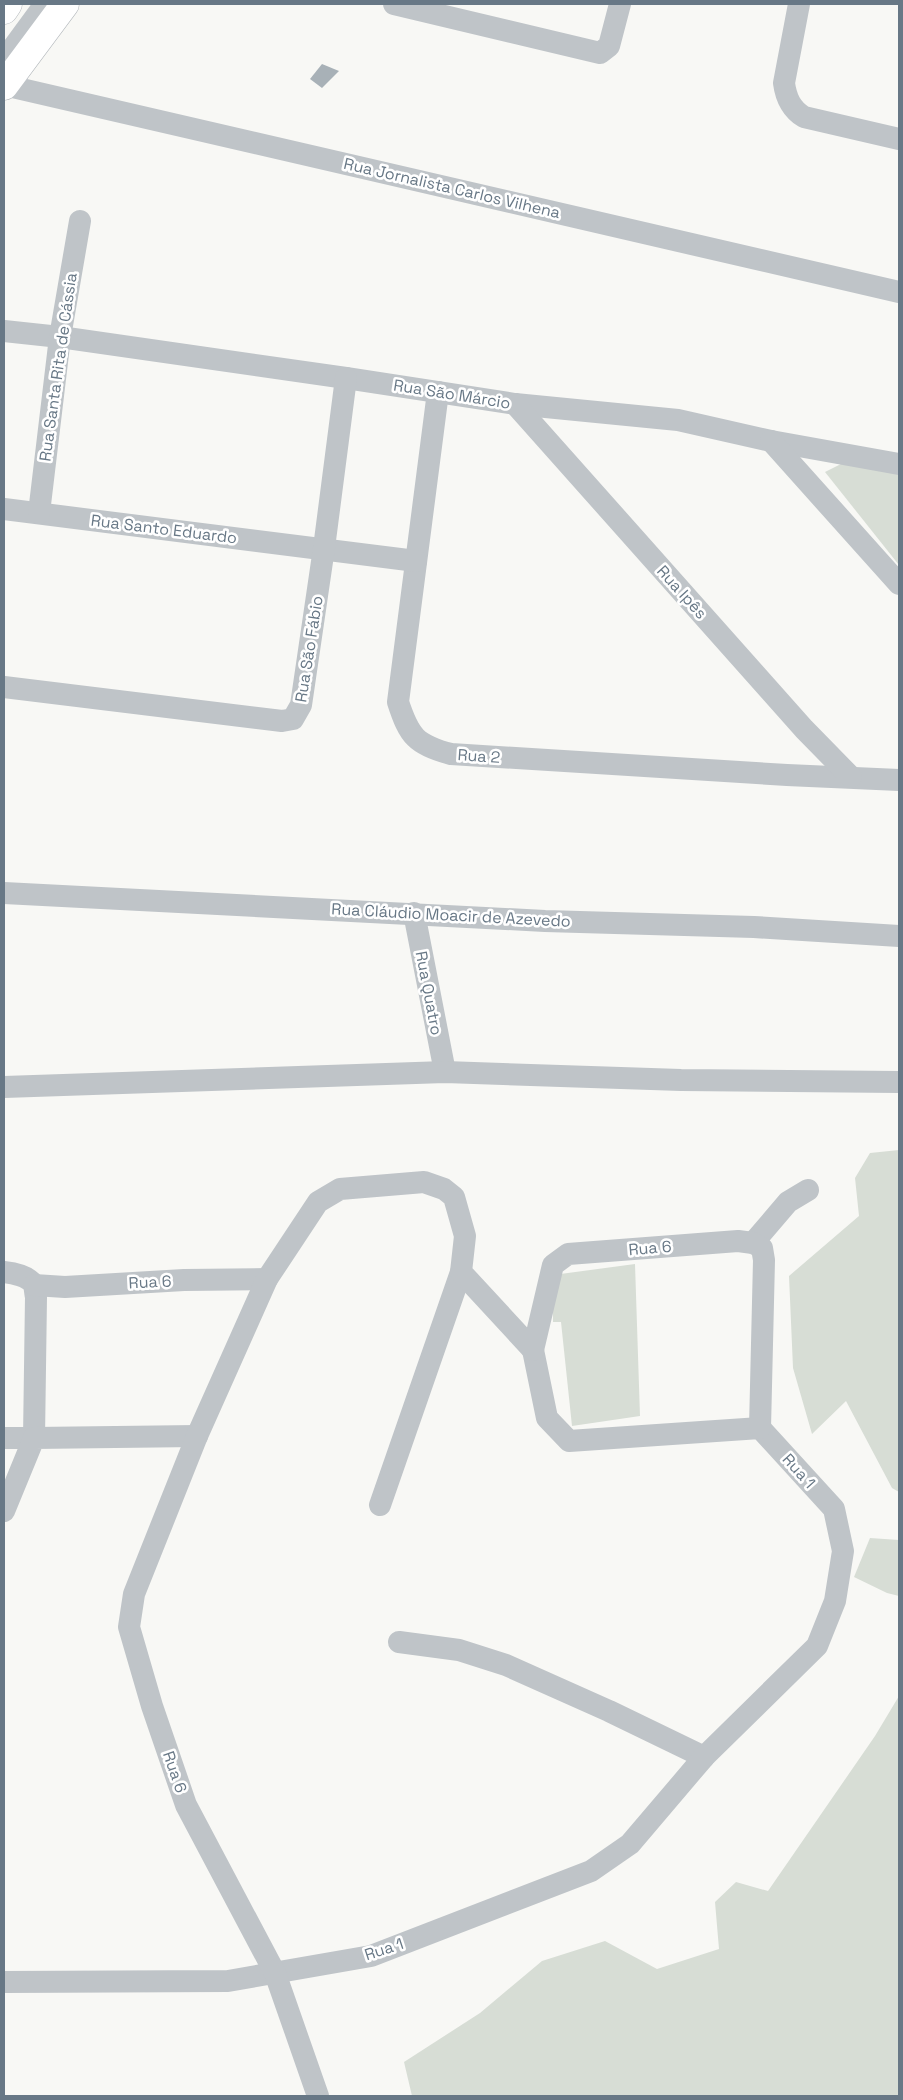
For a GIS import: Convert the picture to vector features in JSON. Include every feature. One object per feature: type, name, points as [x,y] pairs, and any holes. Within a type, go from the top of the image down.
[{"type":"main road","points":[[4,10],[8,4]]},
{"type":"main road","points":[[4,77],[65,4]]},
{"type":"street","points":[[4,40],[30,4]]},
{"type":"street","points":[[4,77],[44,4]]},
{"type":"street","points":[[394,4],[600,54],[609,46],[620,4]]},
{"type":"street","points":[[799,4],[784,83],[790,105],[798,114],[804,117],[899,139]]},
{"type":"street","name":"Rua Jornalista Carlos Vilhena","points":[[4,77],[899,292]]},
{"type":"street","name":"Rua Santa Rita de Cássia","points":[[39,513],[60,337],[80,221]]},
{"type":"street","name":"Rua São Márcio","points":[[4,331],[60,337],[515,404],[678,420],[771,441],[899,464]]},
{"type":"street","name":"Rua São Fábio","points":[[4,687],[282,721],[293,719],[301,705],[346,378]]},
{"type":"street","name":"Rua 2","points":[[438,392],[398,702],[406,725],[413,736],[430,749],[451,754],[786,775],[899,780]]},
{"type":"street","name":"Rua Ipês","points":[[515,404],[804,729],[851,777]]},
{"type":"street","points":[[771,441],[899,584]]},
{"type":"street","name":"Rua Santo Eduardo","points":[[4,509],[416,561]]},
{"type":"street","name":"Rua Cláudio Moacir de Azevedo","points":[[4,894],[545,921],[754,927],[899,936]]},
{"type":"street","name":"Rua Quatro","points":[[414,913],[445,1072]]},
{"type":"street","points":[[4,1087],[445,1072],[681,1080],[899,1082]]},
{"type":"street","name":"Rua 6","points":[[318,2096],[275,1973],[186,1805],[152,1706],[129,1628],[134,1594],[197,1436],[267,1279],[318,1202],[328,1195],[340,1189],[424,1182],[444,1189],[454,1197],[465,1236],[461,1272],[380,1504]]},
{"type":"street","points":[[461,1272],[533,1350],[547,1418],[569,1442],[760,1428],[764,1260],[762,1248],[753,1243],[788,1202],[808,1190]]},
{"type":"street","name":"Rua 6","points":[[533,1350],[553,1265],[568,1254],[738,1241],[753,1243]]},
{"type":"street","points":[[4,1272],[18,1275],[34,1285],[36,1297],[34,1438],[4,1511]]},
{"type":"street","name":"Rua 6","points":[[34,1285],[65,1287],[184,1280],[267,1279]]},
{"type":"street","name":"Rua 1","points":[[4,1982],[228,1981],[371,1956],[591,1871],[630,1844],[704,1757],[817,1646],[835,1601],[843,1551],[834,1509],[760,1428]]},
{"type":"street","points":[[4,1438],[197,1436]]},
{"type":"street","points":[[399,1642],[459,1650],[506,1665],[609,1711],[704,1757]]},
{"type":"shaded area","points":[[841,464],[899,472],[899,565],[825,472]]},
{"type":"shaded area","points":[[899,1150],[899,1492],[892,1488],[846,1401],[812,1434],[793,1368],[789,1276],[859,1216],[855,1178],[870,1153]]},
{"type":"shaded area","points":[[635,1264],[640,1416],[572,1426],[561,1322],[553,1322],[553,1275]]},
{"type":"shaded area","points":[[870,1538],[899,1540],[899,1596],[887,1593],[854,1577]]},
{"type":"shaded area","points":[[899,1696],[899,2096],[412,2096],[404,2062],[480,2013],[542,1961],[605,1941],[657,1969],[719,1949],[715,1902],[736,1882],[768,1891],[875,1736]]},
{"type":"building","points":[[322,64],[339,71],[322,88],[310,79]]}]
